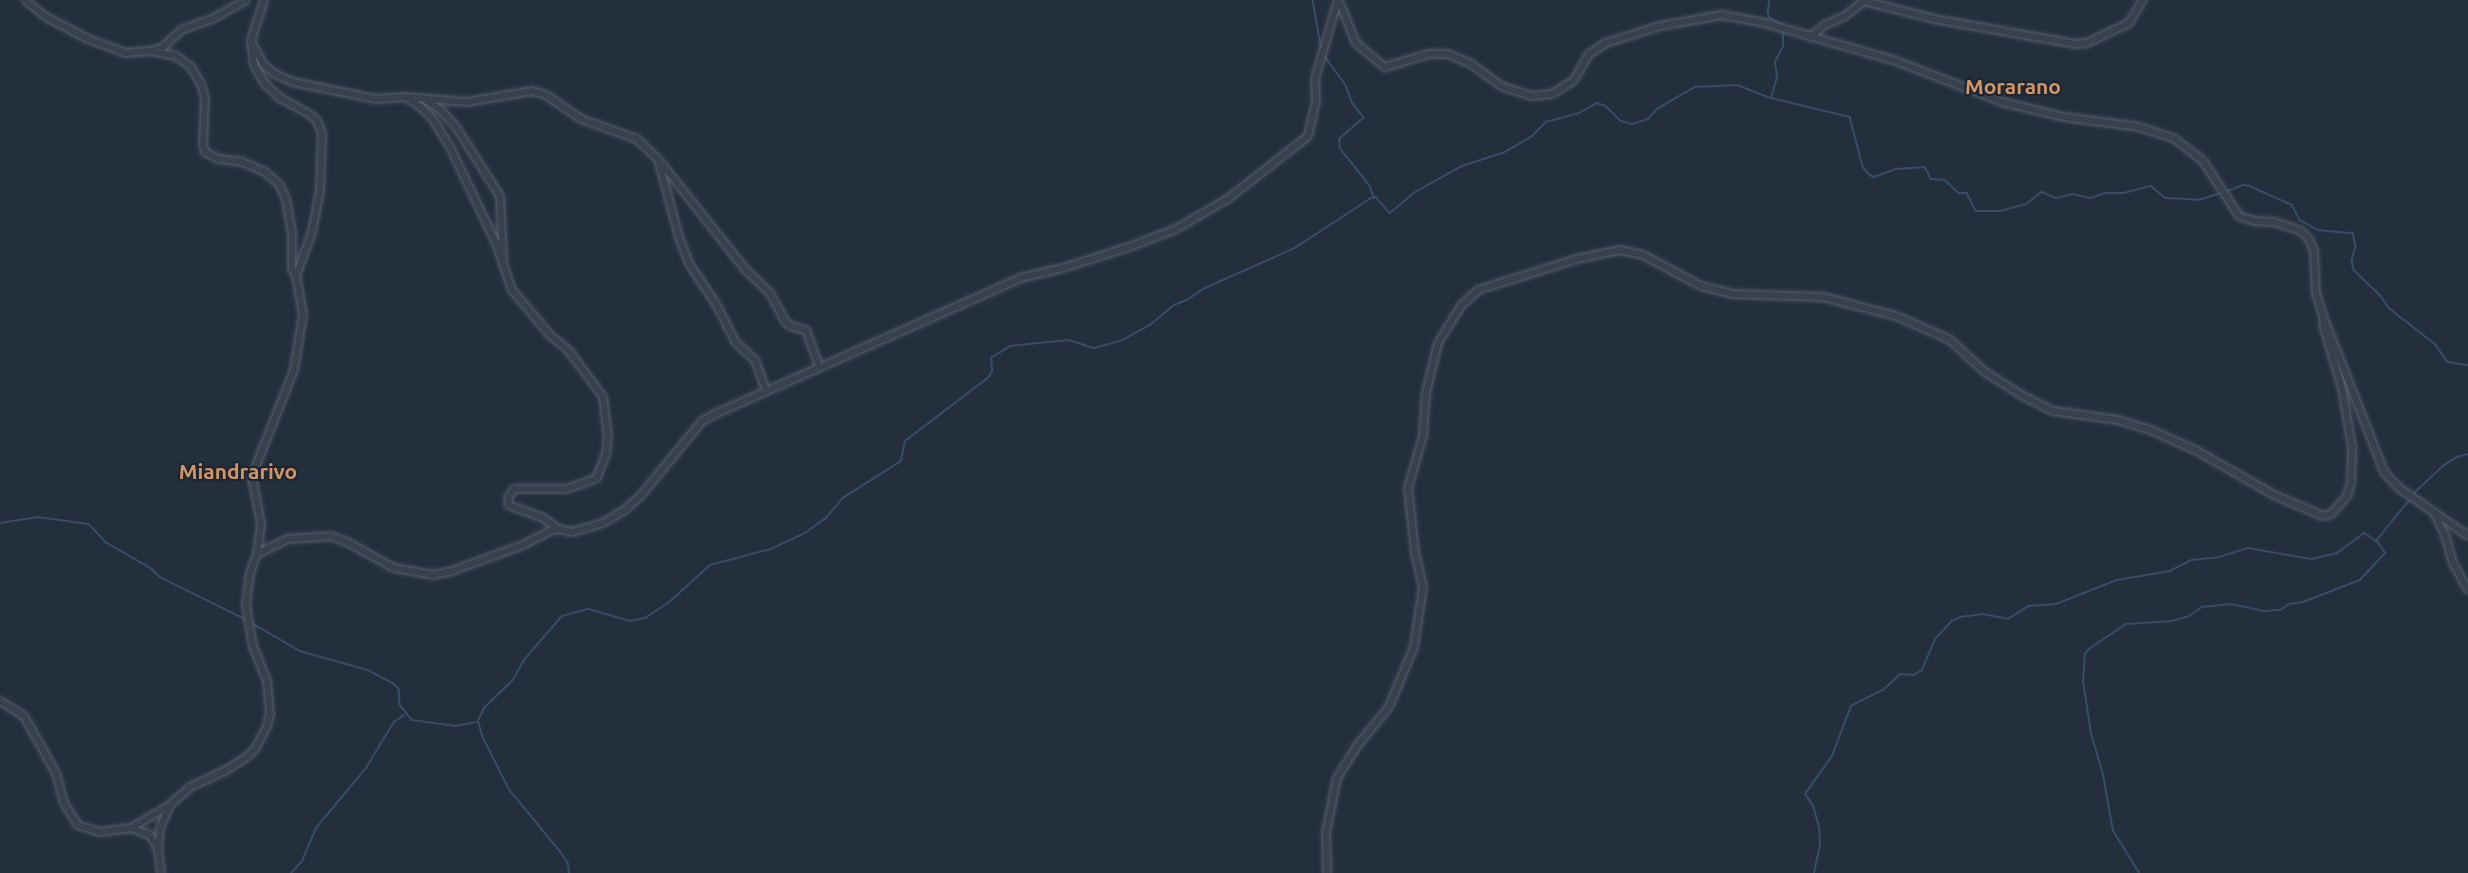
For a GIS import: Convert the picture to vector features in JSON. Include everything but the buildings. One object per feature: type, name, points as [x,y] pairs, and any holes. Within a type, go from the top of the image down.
[{"type":"street","points":[[25,0],[46,17],[88,39],[126,53],[151,51],[163,47],[181,30],[212,19],[246,0]]},
{"type":"street","points":[[264,0],[251,41],[254,65],[265,84],[279,97],[311,115],[317,121],[322,133],[320,191],[312,232],[296,276]]},
{"type":"street","points":[[403,97],[425,111],[450,147],[496,243],[512,290],[550,335],[569,351],[603,397],[608,435],[606,454],[597,478],[566,489],[514,489],[509,496],[508,505],[543,518],[559,529],[572,532],[603,523],[625,510],[643,494],[702,421],[819,366],[1020,278],[1063,268],[1176,229],[1229,198],[1268,170],[1308,136],[1316,102],[1315,79],[1339,0]]},
{"type":"street","points":[[1339,0],[1356,43],[1385,67],[1429,54],[1448,54],[1471,63],[1503,87],[1533,96],[1552,93],[1574,80],[1589,54],[1606,43],[1660,26],[1722,15],[1896,61],[2002,102],[2064,117],[2139,127],[2175,139],[2204,161],[2239,216],[2254,221],[2274,222],[2301,231],[2309,239],[2314,250],[2316,293],[2323,316],[2341,357],[2384,472],[2407,494],[2468,536]]},
{"type":"street","points":[[1810,37],[1825,25],[1845,16],[1864,1],[1934,19],[2076,44],[2087,43],[2129,23],[2143,0]]},
{"type":"street","points":[[251,41],[264,65],[275,74],[293,82],[376,99],[403,97],[467,102],[532,91],[546,95],[581,118],[637,139],[658,159],[745,269],[770,293],[785,321],[790,326],[806,330],[819,366]]},
{"type":"street","points":[[0,701],[24,716],[56,773],[64,803],[75,823],[100,832],[131,828],[170,806],[190,787],[238,764],[255,749],[265,733],[270,714],[267,681],[253,647],[247,617],[250,573],[257,554],[261,524],[252,476],[294,370],[303,315],[296,276],[292,269],[292,232],[286,199],[279,184],[265,172],[242,162],[219,159],[205,152],[203,145],[206,98],[191,67],[176,56],[151,51]]},
{"type":"street","points":[[422,98],[441,110],[456,127],[500,196],[503,265]]},
{"type":"street","points":[[658,159],[679,237],[690,265],[717,304],[736,343],[755,360],[766,391]]},
{"type":"street","points":[[1327,873],[1326,833],[1337,778],[1356,747],[1389,707],[1414,647],[1423,587],[1415,552],[1408,488],[1423,436],[1426,393],[1438,343],[1461,306],[1478,290],[1577,259],[1620,250],[1643,255],[1701,286],[1732,294],[1823,297],[1886,313],[1949,339],[1985,372],[2023,396],[2053,411],[2118,420],[2153,431],[2197,451],[2274,495],[2323,516],[2331,514],[2347,496],[2352,447],[2342,388],[2324,328],[2323,316]]},
{"type":"street","points":[[2434,514],[2445,536],[2453,563],[2468,590]]},
{"type":"street","points":[[257,554],[288,539],[331,536],[349,543],[394,568],[432,575],[452,571],[559,529]]},
{"type":"street","points":[[161,873],[158,850],[160,828],[170,806]]},
{"type":"street","points":[[131,828],[150,835],[158,850]]},
{"type":"waterway","points":[[1313,0],[1322,51]]},
{"type":"waterway","points":[[1770,0],[1768,12],[1770,18],[1784,26]]},
{"type":"waterway","points":[[1771,98],[1777,77],[1775,62],[1783,46],[1783,31]]},
{"type":"waterway","points":[[1324,55],[1346,85],[1352,102],[1364,118],[1340,139],[1340,148],[1370,186],[1374,197]]},
{"type":"waterway","points":[[569,873],[568,864],[561,853],[509,790],[482,736],[478,721],[484,708],[513,680],[524,660],[562,616],[589,609],[630,621],[645,618],[668,603],[710,565],[771,549],[805,533],[826,518],[843,498],[901,461],[905,441],[989,377],[992,371],[991,358],[1010,346],[1069,340],[1094,348],[1121,341],[1150,325],[1174,305],[1187,300],[1205,288],[1295,248],[1371,198],[1376,197],[1390,213],[1414,193],[1462,166],[1505,152],[1531,137],[1546,122],[1579,113],[1597,103],[1606,106],[1621,121],[1632,124],[1648,119],[1657,109],[1695,87],[1737,85],[1771,98],[1850,117],[1863,167],[1870,175],[1874,177],[1896,169],[1925,167],[1931,179],[1945,180],[1959,193],[1967,193],[1976,211],[2000,211],[2026,204],[2042,192],[2056,198],[2073,194],[2091,198],[2105,193],[2124,193],[2151,186],[2166,198],[2199,200],[2221,193]]},
{"type":"waterway","points":[[2225,192],[2243,185],[2250,186],[2292,205],[2300,220],[2317,230],[2353,233],[2356,246],[2352,261],[2354,270],[2380,295],[2389,308],[2435,344],[2448,362],[2468,365]]},
{"type":"waterway","points":[[2413,494],[2443,466],[2457,457],[2468,454]]},
{"type":"waterway","points":[[1814,873],[1820,845],[1819,827],[1813,806],[1805,794],[1832,756],[1851,706],[1883,690],[1900,674],[1914,675],[1922,670],[1935,639],[1952,621],[1961,617],[1983,614],[2008,619],[2029,606],[2056,604],[2117,580],[2170,571],[2192,560],[2219,557],[2248,548],[2312,559],[2337,553],[2365,533],[2376,541],[2411,498]]},
{"type":"waterway","points":[[0,523],[38,517],[89,524],[107,543],[152,569],[160,577],[245,619]]},
{"type":"waterway","points":[[2139,873],[2113,831],[2103,775],[2091,734],[2083,681],[2085,654],[2126,624],[2172,621],[2189,616],[2202,607],[2231,604],[2265,611],[2281,610],[2289,604],[2303,602],[2360,580],[2385,553],[2377,541]]},
{"type":"waterway","points":[[252,623],[300,651],[368,670],[394,684],[399,689],[400,705],[412,720],[456,726],[476,722]]},
{"type":"waterway","points":[[291,873],[302,861],[316,828],[366,768],[394,722],[404,715]]},
{"type":"district","name":"Morarano","points":[[2013,86]]},
{"type":"district","name":"Miandrarivo","points":[[238,471]]}]
